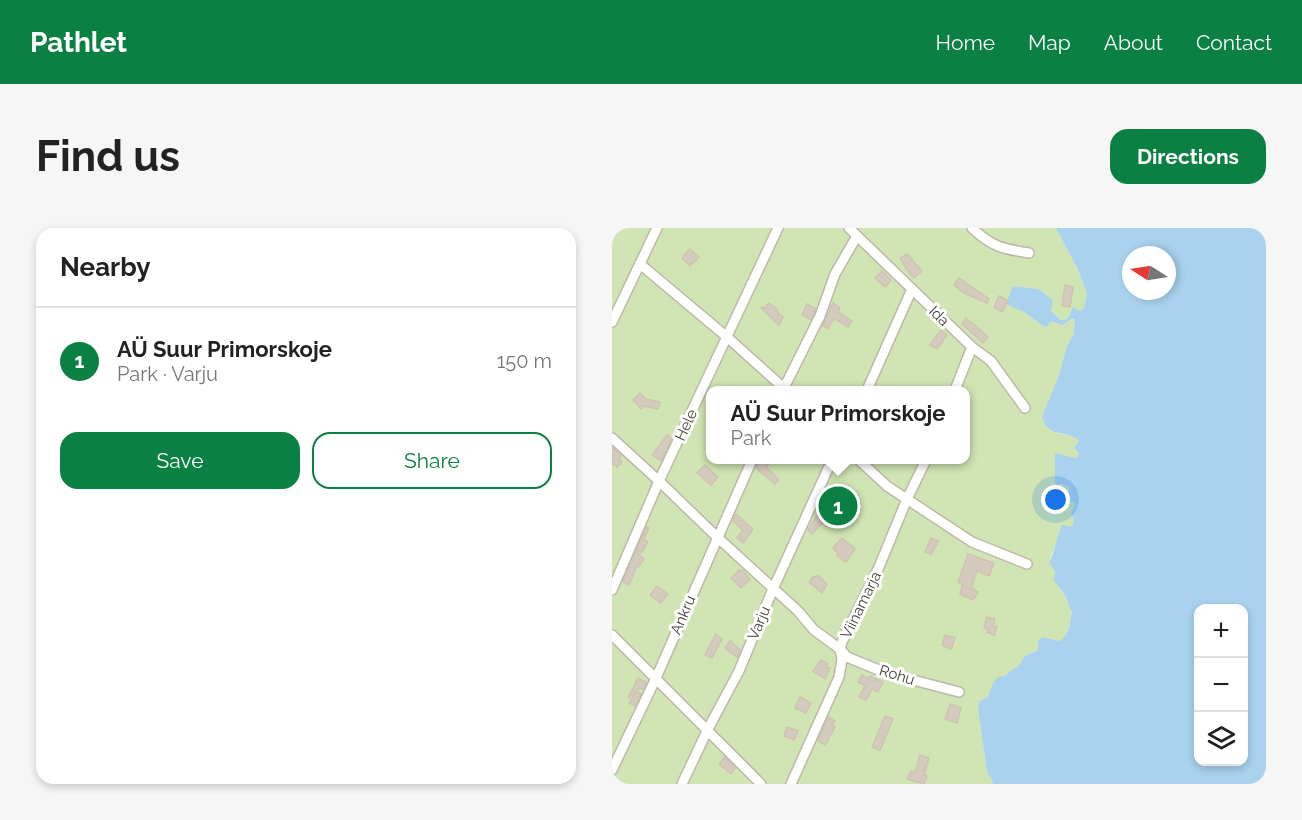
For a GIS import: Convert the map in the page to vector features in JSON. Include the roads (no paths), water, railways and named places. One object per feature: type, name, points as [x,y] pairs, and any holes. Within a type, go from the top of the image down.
[{"type":"street","points":[[612,322],[657,228]]},
{"type":"street","name":"Hele","points":[[612,590],[659,481],[778,228]]},
{"type":"street","name":"Ida","points":[[849,228],[972,347],[991,361],[1024,408]]},
{"type":"street","points":[[972,228],[985,241],[1008,250],[1029,253]]},
{"type":"street","points":[[786,386],[820,316],[835,274],[857,236]]},
{"type":"street","points":[[640,264],[780,386]]},
{"type":"street","points":[[869,386],[912,290]]},
{"type":"street","points":[[957,386],[972,347]]},
{"type":"street","name":"Rohu","points":[[612,438],[798,611],[814,630],[847,657],[886,673],[959,692]]},
{"type":"street","name":"Ankru","points":[[612,770],[656,678],[750,464]]},
{"type":"street","name":"Varju","points":[[682,784],[739,671],[830,464]]},
{"type":"street","points":[[864,464],[887,486],[972,542],[1027,564]]},
{"type":"street","name":"Viinamarja","points":[[791,784],[838,676],[842,659],[840,649],[924,464]]},
{"type":"street","points":[[612,635],[761,784]]},
{"type":"water","points":[[1056,228],[1266,228],[1266,784],[993,784],[987,772],[978,709],[980,701],[988,697],[998,677],[1005,676],[1018,667],[1025,656],[1038,650],[1039,640],[1043,637],[1060,641],[1069,628],[1072,612],[1065,595],[1053,579],[1055,571],[1049,562],[1062,525],[1071,527],[1074,521],[1071,513],[1075,504],[1071,502],[1063,506],[1062,502],[1069,487],[1055,483],[1055,453],[1075,458],[1079,453],[1074,448],[1079,441],[1049,429],[1042,416],[1058,378],[1067,346],[1073,336],[1075,320],[1072,319],[1062,325],[1051,321],[1046,328],[1024,312],[1006,304],[1013,286],[1038,289],[1053,300],[1051,311],[1061,320],[1069,316],[1073,307],[1080,311],[1084,308],[1087,293]]},
{"type":"place","name":"AÜ Suur Primorskoje","points":[[838,506]]}]
